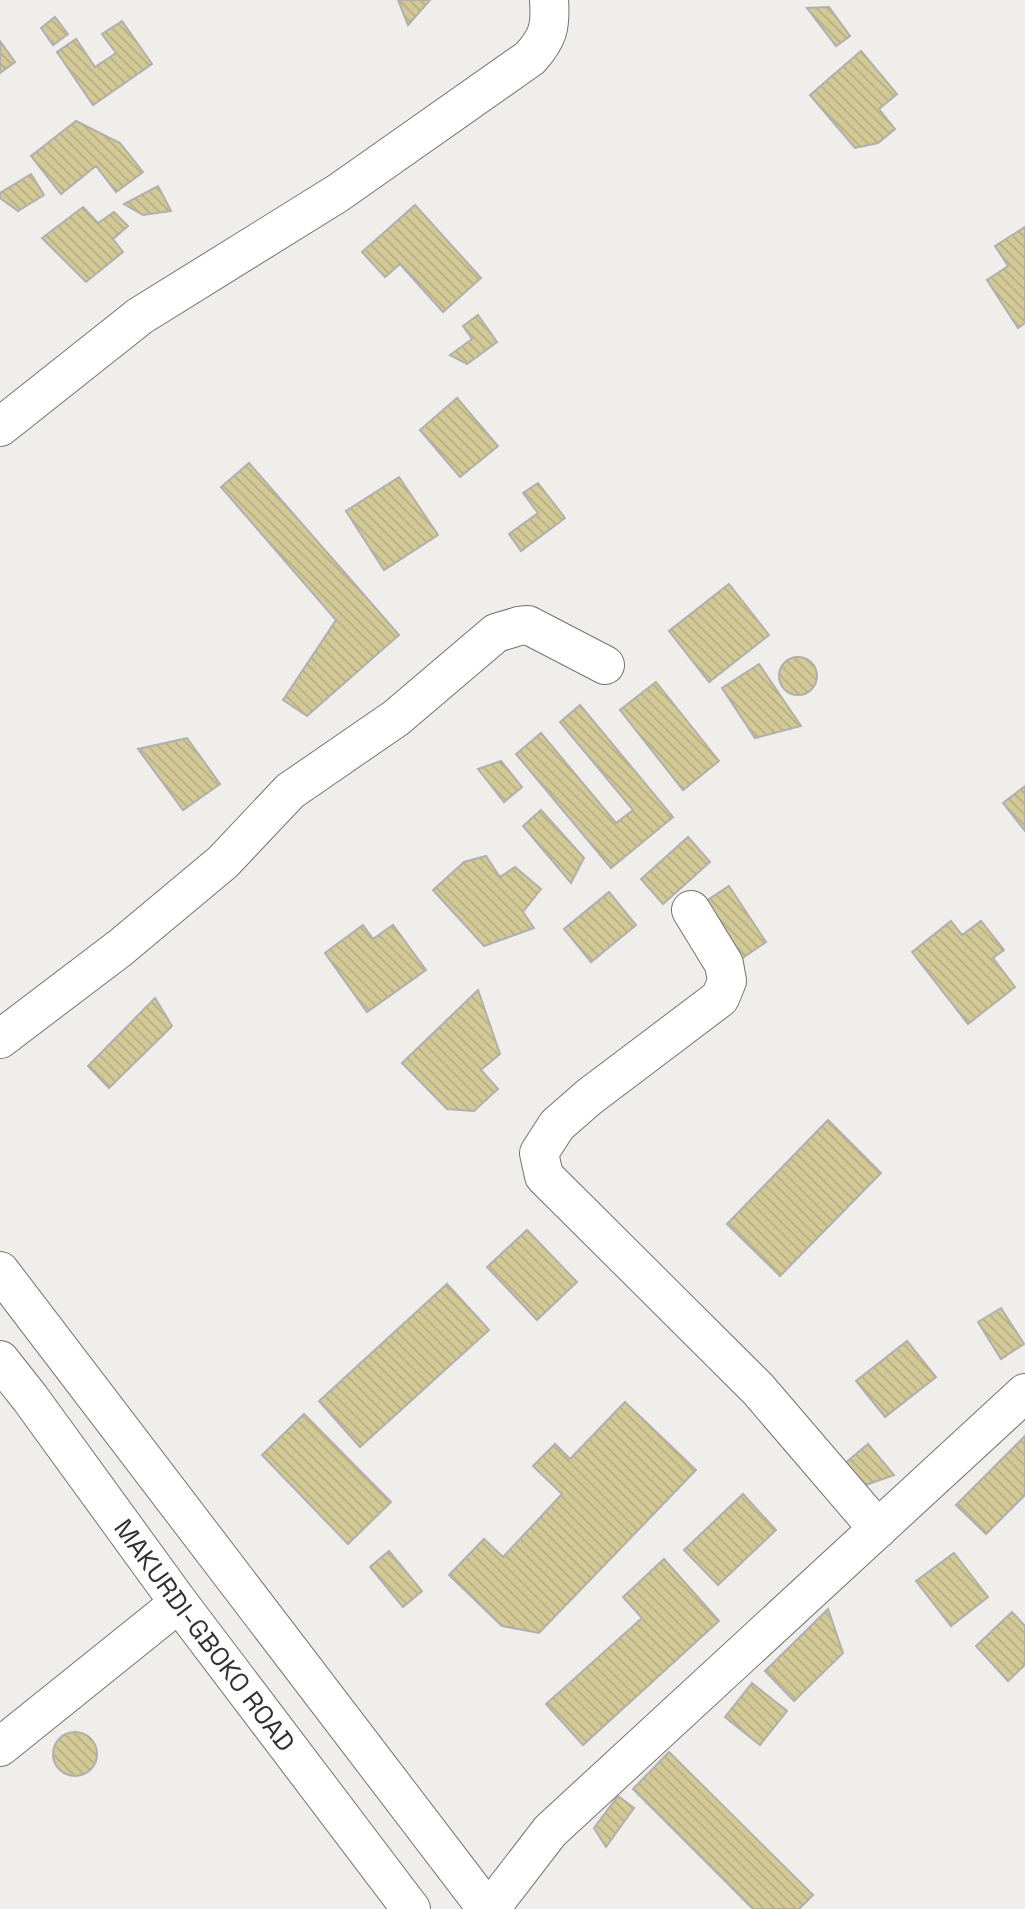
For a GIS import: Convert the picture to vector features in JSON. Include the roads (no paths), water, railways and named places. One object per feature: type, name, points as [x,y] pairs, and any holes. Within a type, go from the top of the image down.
[{"type":"street","points":[[0,427],[141,316],[338,193],[530,58],[544,43],[550,20],[549,0]]},
{"type":"street","points":[[0,1039],[120,947],[223,862],[290,791],[396,718],[496,633],[528,625],[605,665]]},
{"type":"street","points":[[691,910],[724,964],[727,981],[719,998],[589,1097],[557,1125],[539,1153],[540,1163],[544,1176],[758,1389],[878,1529]]},
{"type":"street","points":[[0,1271],[489,1909],[550,1832],[1025,1393]]},
{"type":"street","name":"MAKURDI-GBOKO ROAD","points":[[0,1360],[179,1603],[411,1909]]},
{"type":"street","points":[[0,1747],[179,1603]]}]
